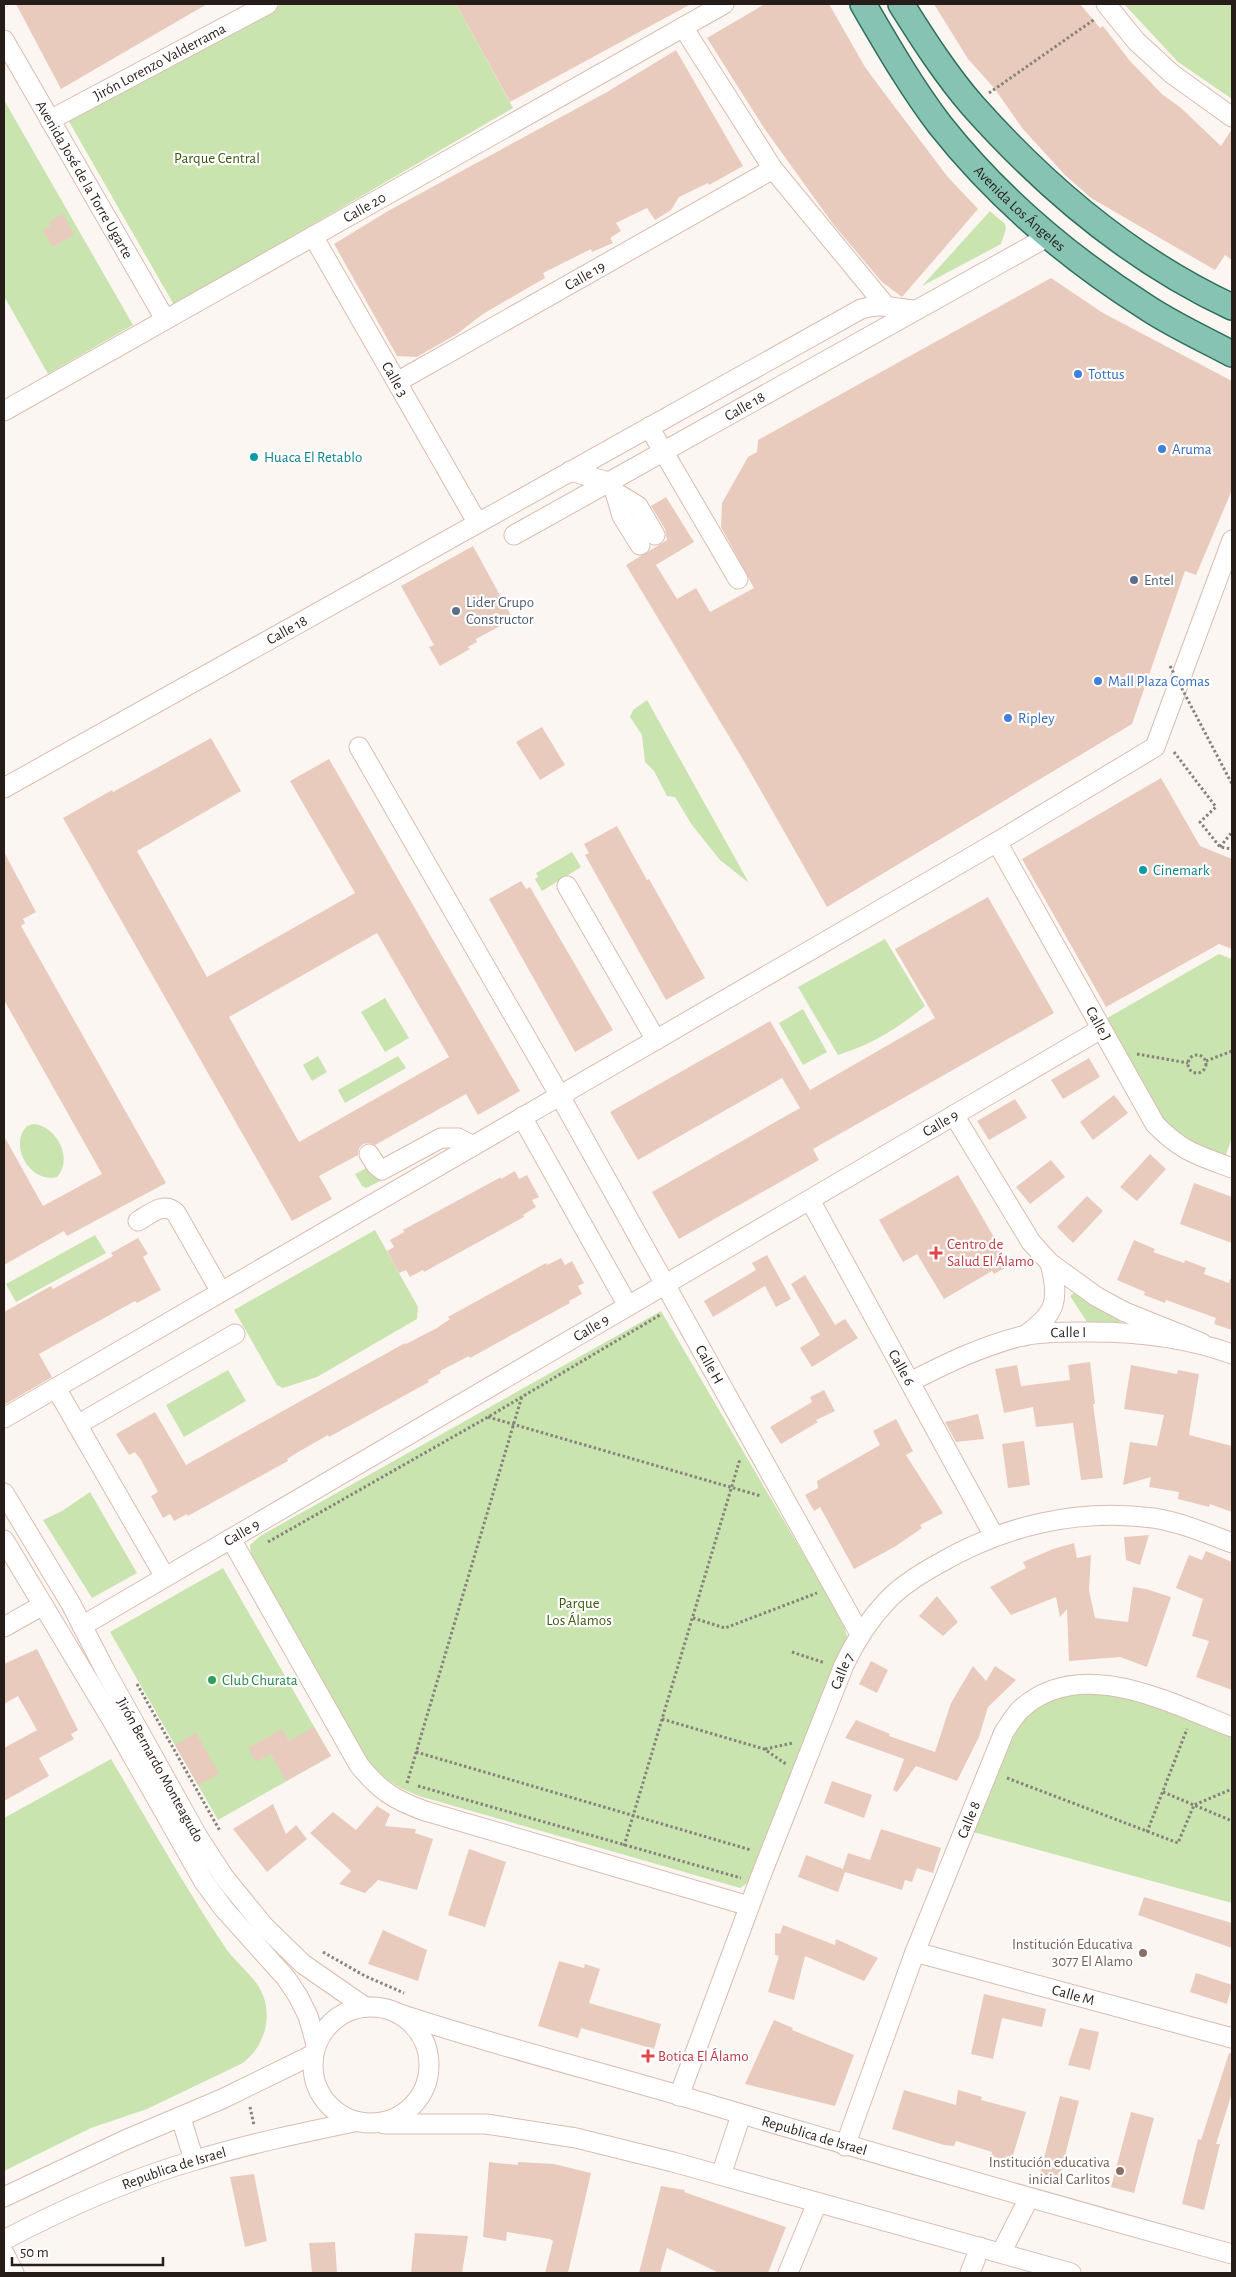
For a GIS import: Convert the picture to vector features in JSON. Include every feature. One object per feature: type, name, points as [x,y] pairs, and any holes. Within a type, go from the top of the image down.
[{"type":"main road","name":"Avenida Los Ángeles","points":[[863,4],[894,57],[941,125],[992,182],[1049,236],[1088,268],[1147,308],[1232,354]]},
{"type":"main road","points":[[901,4],[945,69],[973,105],[1024,160],[1069,202],[1114,238],[1164,270],[1232,307]]},
{"type":"street","name":"Jirón Lorenzo Valderrama","points":[[50,120],[268,4]]},
{"type":"street","name":"Calle 20","points":[[4,411],[724,4]]},
{"type":"street","points":[[1108,6],[1136,42],[1172,74],[1232,117]]},
{"type":"street","points":[[683,27],[772,169],[885,305]]},
{"type":"street","name":"Avenida José de la Torre Ugarte","points":[[4,40],[165,320]]},
{"type":"street","name":"Calle 19","points":[[397,382],[772,169]]},
{"type":"street","name":"Calle 3","points":[[313,236],[477,522]]},
{"type":"street","name":"Calle 18","points":[[514,535],[612,487],[664,451],[1049,236]]},
{"type":"street","name":"Calle 18","points":[[4,788],[861,309],[873,305],[885,305],[893,308],[916,310]]},
{"type":"street","points":[[649,427],[738,578]]},
{"type":"street","points":[[570,471],[612,487],[638,506],[647,540]]},
{"type":"street","points":[[4,1418],[997,842],[1155,747],[1232,540]]},
{"type":"street","name":"Calle H","points":[[359,747],[560,1096],[860,1634]]},
{"type":"street","name":"Calle J","points":[[997,842],[1154,1124],[1172,1141],[1190,1152],[1231,1164]]},
{"type":"street","points":[[567,886],[656,1040]]},
{"type":"street","name":"Calle 9","points":[[82,1626],[1101,1029]]},
{"type":"street","points":[[954,1115],[1031,1242],[1050,1263],[1098,1297],[1126,1312],[1202,1343]]},
{"type":"street","points":[[522,1118],[628,1306]]},
{"type":"street","points":[[369,1154],[376,1165],[382,1170],[441,1138],[458,1138],[473,1146]]},
{"type":"street","name":"Calle 6","points":[[810,1200],[994,1536]]},
{"type":"street","points":[[138,1221],[160,1209],[166,1207],[172,1209],[221,1292]]},
{"type":"street","points":[[1023,1336],[1042,1323],[1050,1312],[1055,1299],[1056,1282],[1050,1263]]},
{"type":"street","name":"Calle I","points":[[910,1382],[965,1354],[1023,1336],[1052,1332],[1142,1333],[1202,1343],[1232,1354]]},
{"type":"street","points":[[77,1425],[235,1334]]},
{"type":"street","points":[[56,1388],[165,1577]]},
{"type":"street","name":"Jirón Bernardo Monteagudo","points":[[4,1493],[71,1604],[106,1672],[198,1837],[224,1877],[264,1926],[303,1964],[366,2007]]},
{"type":"street","name":"Calle 7","points":[[679,2096],[749,1906],[844,1665],[860,1634],[886,1601],[920,1574],[958,1552],[994,1536],[1069,1517],[1109,1515],[1153,1518],[1192,1527],[1232,1543]]},
{"type":"street","points":[[230,1539],[359,1765],[372,1781],[388,1795],[401,1802],[749,1906]]},
{"type":"street","name":"Jirón Bernardo Monteagudo","points":[[4,1540],[204,1882],[224,1909],[286,1978],[298,1996],[308,2016],[315,2049]]},
{"type":"street","points":[[4,1628],[43,1605]]},
{"type":"street","name":"Calle 8","points":[[845,2146],[915,1952],[1004,1732],[1020,1711],[1040,1695],[1071,1685],[1104,1685],[1140,1691],[1232,1727]]},
{"type":"street","name":"Calle M","points":[[915,1952],[1232,2038]]},
{"type":"street","points":[[384,2124],[410,2109],[422,2094],[428,2076],[429,2058],[423,2040],[412,2024],[397,2013],[382,2008],[366,2007],[350,2011],[336,2018],[324,2030],[315,2049],[313,2071],[318,2088],[327,2103],[340,2114],[354,2122],[370,2125],[486,2124],[526,2129],[625,2149],[1071,2273]]},
{"type":"street","name":"Republica de Israel","points":[[397,2013],[845,2146],[1232,2254]]},
{"type":"street","points":[[4,2198],[125,2140],[181,2118],[246,2088],[315,2049]]},
{"type":"street","points":[[721,2175],[741,2115]]},
{"type":"street","points":[[181,2118],[194,2160]]},
{"type":"street","name":"Republica de Israel","points":[[4,2240],[42,2220],[133,2181],[194,2160],[258,2143],[354,2122]]},
{"type":"street","points":[[1001,2253],[1030,2198]]},
{"type":"street","points":[[788,2273],[817,2203]]},
{"type":"street","points":[[970,2273],[980,2247]]},
{"type":"street","points":[[4,2252],[14,2273]]},
{"type":"path","points":[[973,105],[1108,6]]},
{"type":"path","points":[[1170,666],[1232,784]]},
{"type":"path","points":[[1160,733],[1216,807],[1200,822],[1220,847],[1232,849]]},
{"type":"path","points":[[1220,847],[1232,832]]},
{"type":"path","points":[[1112,1049],[1188,1063]]},
{"type":"path","points":[[1206,1061],[1232,1051]]},
{"type":"path","points":[[1196,1055],[1202,1056],[1206,1061],[1206,1067],[1200,1073],[1191,1071],[1188,1063],[1190,1058],[1196,1055]]},
{"type":"path","points":[[261,1546],[488,1417],[661,1314]]},
{"type":"path","points":[[401,1802],[522,1396]]},
{"type":"path","points":[[488,1417],[764,1497]]},
{"type":"path","points":[[624,1846],[741,1456]]},
{"type":"path","points":[[693,1618],[725,1628],[818,1593]]},
{"type":"path","points":[[792,1652],[828,1664],[825,1672]]},
{"type":"path","points":[[136,1682],[222,1835]]},
{"type":"path","points":[[662,1720],[764,1749],[789,1765]]},
{"type":"path","points":[[1147,1832],[1187,1728]]},
{"type":"path","points":[[764,1749],[798,1741],[795,1749]]},
{"type":"path","points":[[416,1752],[756,1852]]},
{"type":"path","points":[[1007,1778],[1178,1843],[1194,1805],[1232,1789]]},
{"type":"path","points":[[400,1779],[735,1878],[742,1878],[748,1874]]},
{"type":"path","points":[[1163,1792],[1232,1821]]},
{"type":"path","points":[[322,1951],[365,1976],[406,1994]]},
{"type":"path","points":[[246,2088],[258,2143]]},
{"type":"green space","name":"Parque Central","points":[[282,4],[456,4],[513,108],[174,305],[67,118]]},
{"type":"green space","points":[[1124,4],[1232,4],[1232,99],[1178,62]]},
{"type":"green space","points":[[4,100],[133,325],[48,374],[4,296]]},
{"type":"green space","points":[[990,211],[1005,224],[1006,229],[1001,244],[922,286]]},
{"type":"green space","points":[[647,700],[749,883],[720,860],[692,825],[675,797],[667,796],[654,771],[645,762],[642,735],[630,717],[633,710]]},
{"type":"green space","points":[[572,852],[581,867],[542,891],[535,879],[538,877],[536,873]]},
{"type":"green space","points":[[885,939],[925,1006],[905,1022],[884,1035],[838,1055],[798,987]]},
{"type":"green space","points":[[1219,954],[1232,959],[1232,1138],[1225,1157],[1194,1147],[1163,1120],[1102,1021]]},
{"type":"green space","points":[[385,998],[409,1038],[385,1052],[361,1012]]},
{"type":"green space","points":[[803,1009],[827,1052],[803,1065],[779,1023]]},
{"type":"green space","points":[[318,1056],[327,1072],[312,1081],[303,1065]]},
{"type":"green space","points":[[398,1056],[406,1068],[345,1103],[338,1090]]},
{"type":"green space","points":[[33,1124],[49,1130],[60,1144],[64,1161],[62,1170],[57,1177],[47,1178],[38,1175],[25,1161],[20,1143],[22,1134],[27,1126]]},
{"type":"green space","points":[[368,1167],[380,1177],[391,1176],[366,1188],[362,1186],[355,1174]]},
{"type":"green space","points":[[375,1230],[418,1307],[417,1319],[317,1377],[283,1388],[277,1385],[234,1310]]},
{"type":"green space","points":[[95,1235],[106,1253],[16,1302],[6,1284]]},
{"type":"green space","points":[[1075,1292],[1120,1319],[1119,1324],[1087,1322],[1070,1296]]},
{"type":"green space","name":"Parque Los Álamos","points":[[661,1311],[842,1620],[847,1636],[846,1643],[749,1882],[740,1888],[419,1796],[388,1780],[364,1756],[251,1556],[250,1545],[260,1536]]},
{"type":"green space","points":[[228,1370],[246,1401],[184,1437],[166,1405]]},
{"type":"green space","points":[[90,1492],[137,1573],[92,1598],[43,1520],[62,1511]]},
{"type":"green space","name":"Club Churata","points":[[223,1568],[331,1756],[218,1820],[110,1632]]},
{"type":"green space","points":[[1103,1692],[1136,1700],[1232,1736],[1232,1903],[973,1832],[1012,1739],[1035,1708],[1047,1700],[1060,1696]]},
{"type":"green space","points":[[111,1759],[208,1921],[228,1951],[256,1983],[264,1998],[267,2016],[266,2026],[255,2051],[241,2064],[147,2109],[91,2128],[4,2171],[4,1818]]},
{"type":"building","points":[[16,4],[207,4],[61,89]]},
{"type":"building","points":[[456,4],[691,4],[510,102]]},
{"type":"building","points":[[765,4],[829,4],[865,67],[947,176],[978,209],[902,297],[882,282],[833,224],[764,128],[707,38]]},
{"type":"building","points":[[934,4],[1080,4],[1100,28],[1103,26],[1130,61],[1163,95],[1180,107],[1221,146],[1232,129],[1232,260],[1225,255],[1215,270],[1091,198],[1065,175],[1022,128],[995,89],[968,59]]},
{"type":"building","points":[[676,50],[743,166],[709,185],[708,183],[679,197],[671,210],[655,220],[647,208],[616,223],[621,231],[610,238],[613,243],[592,252],[591,249],[543,273],[545,278],[483,314],[457,334],[417,357],[397,356],[334,244],[388,211],[607,92]]},
{"type":"building","points":[[63,214],[74,235],[52,247],[43,230],[51,226],[49,222]]},
{"type":"building","points":[[1051,278],[1103,313],[1232,381],[1232,490],[1196,575],[1185,571],[1132,724],[827,907],[745,763],[626,565],[667,540],[665,529],[651,506],[666,497],[694,542],[656,565],[677,599],[696,588],[710,612],[754,588],[721,527],[722,503],[748,457],[757,452],[758,440]]},
{"type":"building","points":[[473,546],[513,619],[476,639],[477,642],[468,647],[470,649],[440,666],[429,647],[434,645],[401,586]]},
{"type":"building","points":[[542,727],[565,765],[540,780],[516,742]]},
{"type":"building","points":[[211,738],[241,791],[137,851],[207,977],[355,893],[290,781],[329,759],[520,1091],[478,1115],[466,1094],[375,1145],[363,1144],[359,1148],[358,1155],[319,1176],[332,1199],[292,1221],[63,818],[112,790],[113,792]],"holes":[[[377,933],[449,1057],[299,1142],[229,1017]]]},
{"type":"building","points":[[1161,778],[1200,846],[1232,859],[1232,949],[1219,944],[1106,1007],[1022,859]]},
{"type":"building","points":[[617,826],[705,978],[666,1000],[585,855],[589,853],[584,844]]},
{"type":"building","points":[[4,852],[36,912],[23,919],[25,923],[21,926],[166,1183],[67,1236],[64,1231],[4,1265],[4,1136],[43,1206],[102,1174],[4,1000]]},
{"type":"building","points":[[521,881],[526,889],[530,887],[613,1030],[575,1052],[489,899]]},
{"type":"building","points":[[988,897],[1054,1013],[813,1149],[819,1160],[679,1239],[652,1192],[800,1108],[782,1078],[638,1160],[610,1112],[770,1021],[810,1090],[935,1018],[895,949]]},
{"type":"building","points":[[1089,1058],[1100,1077],[1063,1099],[1051,1080]]},
{"type":"building","points":[[1114,1095],[1128,1113],[1093,1140],[1080,1122]]},
{"type":"building","points":[[1015,1099],[1027,1118],[989,1140],[977,1121]]},
{"type":"building","points":[[1150,1154],[1166,1169],[1137,1201],[1120,1187]]},
{"type":"building","points":[[1051,1160],[1065,1177],[1030,1204],[1016,1187]]},
{"type":"building","points":[[515,1171],[519,1179],[527,1175],[539,1197],[532,1200],[536,1207],[523,1215],[524,1217],[424,1272],[423,1270],[410,1277],[406,1270],[399,1273],[387,1251],[394,1247],[390,1240],[404,1232],[403,1230]]},
{"type":"building","points":[[958,1175],[1010,1265],[994,1274],[992,1271],[944,1299],[917,1254],[903,1262],[879,1220]]},
{"type":"building","points":[[1194,1183],[1232,1197],[1232,1243],[1180,1224]]},
{"type":"building","points":[[1087,1196],[1103,1211],[1073,1243],[1057,1227]]},
{"type":"building","points":[[138,1238],[148,1254],[143,1257],[161,1290],[137,1303],[135,1301],[39,1354],[52,1377],[4,1405],[4,1312],[51,1286],[53,1289],[113,1256],[111,1253]]},
{"type":"building","points":[[1134,1240],[1155,1249],[1153,1252],[1184,1263],[1185,1260],[1206,1268],[1204,1274],[1229,1283],[1230,1279],[1232,1279],[1232,1330],[1214,1324],[1216,1318],[1166,1300],[1165,1303],[1144,1295],[1145,1292],[1117,1280]]},
{"type":"building","points":[[767,1255],[791,1299],[776,1307],[765,1286],[713,1317],[704,1301],[756,1270],[752,1263]]},
{"type":"building","points":[[561,1258],[565,1265],[572,1261],[584,1283],[578,1286],[582,1294],[569,1301],[570,1303],[470,1358],[469,1356],[440,1371],[441,1373],[428,1380],[429,1382],[329,1437],[328,1435],[287,1459],[288,1461],[188,1516],[187,1514],[174,1521],[170,1514],[163,1518],[151,1496],[158,1492],[141,1460],[135,1452],[129,1455],[116,1434],[155,1412],[186,1465],[405,1343],[437,1328],[450,1319],[448,1317],[546,1263],[547,1265]]},
{"type":"building","points":[[805,1275],[835,1325],[845,1319],[858,1338],[812,1367],[800,1348],[820,1335],[791,1284]]},
{"type":"building","points":[[1090,1362],[1095,1404],[1093,1404],[1103,1478],[1081,1480],[1073,1423],[1036,1427],[1033,1407],[1004,1413],[995,1369],[1017,1365],[1021,1386],[1070,1380],[1068,1365]]},
{"type":"building","points":[[1131,1365],[1177,1374],[1178,1370],[1199,1374],[1189,1435],[1232,1446],[1232,1512],[1210,1504],[1209,1507],[1178,1499],[1179,1492],[1149,1487],[1151,1477],[1123,1485],[1130,1442],[1157,1446],[1164,1415],[1124,1409]]},
{"type":"building","points":[[824,1390],[835,1411],[816,1420],[818,1422],[781,1444],[770,1427],[812,1402],[810,1397]]},
{"type":"building","points":[[978,1414],[984,1439],[956,1442],[945,1422]]},
{"type":"building","points":[[896,1419],[913,1451],[906,1455],[943,1513],[920,1525],[922,1528],[896,1546],[854,1569],[820,1507],[814,1511],[805,1495],[818,1488],[817,1481],[880,1445],[873,1431]]},
{"type":"building","points":[[1024,1441],[1030,1485],[1008,1488],[1002,1444]]},
{"type":"building","points":[[1149,1535],[1140,1565],[1126,1560],[1124,1537]]},
{"type":"building","points":[[1074,1543],[1077,1558],[1091,1555],[1089,1590],[1095,1618],[1128,1622],[1133,1587],[1171,1597],[1147,1667],[1120,1657],[1069,1661],[1067,1609],[1060,1617],[1056,1597],[1011,1615],[990,1587],[1026,1568],[1023,1562],[1053,1549]]},
{"type":"building","points":[[1206,1551],[1232,1562],[1232,1690],[1196,1677],[1209,1641],[1192,1636],[1203,1599],[1176,1588],[1189,1555],[1202,1560]]},
{"type":"building","points":[[937,1596],[958,1622],[943,1636],[919,1616]]},
{"type":"building","points":[[37,1649],[78,1730],[71,1734],[74,1739],[39,1758],[49,1776],[4,1801],[4,1748],[37,1730],[18,1696],[4,1704],[4,1664]]},
{"type":"building","points":[[871,1661],[888,1670],[877,1693],[859,1684]]},
{"type":"building","points":[[973,1666],[986,1681],[995,1666],[1016,1680],[988,1707],[979,1737],[957,1781],[916,1766],[897,1792],[893,1790],[904,1759],[845,1738],[856,1720],[890,1734],[889,1736],[935,1752],[951,1703]]},
{"type":"building","points":[[314,1727],[331,1756],[286,1781],[271,1754],[256,1762],[248,1748],[282,1729],[289,1741]]},
{"type":"building","points":[[196,1733],[219,1774],[198,1785],[175,1745]]},
{"type":"building","points":[[832,1781],[872,1795],[864,1818],[824,1803]]},
{"type":"building","points":[[273,1804],[286,1834],[296,1825],[307,1839],[267,1872],[233,1829]]},
{"type":"building","points":[[377,1806],[390,1814],[385,1826],[416,1829],[415,1833],[433,1839],[417,1890],[378,1880],[365,1893],[339,1884],[351,1871],[310,1833],[333,1812],[356,1830]]},
{"type":"building","points":[[881,1829],[941,1848],[933,1873],[917,1868],[912,1882],[905,1880],[902,1890],[845,1872],[838,1892],[798,1877],[806,1855],[843,1869],[848,1853],[870,1860]]},
{"type":"building","points":[[469,1849],[506,1862],[485,1927],[448,1915]]},
{"type":"building","points":[[1144,1897],[1232,1923],[1232,1948],[1138,1915]]},
{"type":"building","points":[[783,1925],[835,1945],[836,1939],[878,1958],[864,1981],[805,1956],[794,2000],[768,1992],[779,1956],[775,1955],[775,1933],[780,1934]]},
{"type":"building","points":[[383,1930],[427,1950],[418,1981],[368,1964]]},
{"type":"building","points":[[559,1961],[584,1968],[585,1964],[600,1969],[589,2003],[661,2024],[654,2049],[581,2028],[578,2038],[538,2026]]},
{"type":"building","points":[[1196,1973],[1232,1985],[1227,2004],[1190,1992]]},
{"type":"building","points":[[984,1994],[1046,2009],[1042,2027],[1002,2018],[993,2059],[971,2054]]},
{"type":"building","points":[[774,2020],[793,2028],[792,2030],[854,2055],[835,2106],[745,2084]]},
{"type":"building","points":[[1080,2028],[1099,2032],[1090,2070],[1068,2065]]},
{"type":"building","points":[[1229,2053],[1232,2053],[1232,2093],[1216,2144],[1220,2144],[1204,2210],[1182,2204],[1198,2139],[1201,2140]]},
{"type":"building","points":[[904,2090],[956,2105],[958,2090],[982,2097],[981,2100],[1026,2112],[1011,2162],[991,2156],[992,2152],[956,2141],[954,2146],[944,2145],[892,2129]]},
{"type":"building","points":[[1060,2096],[1079,2101],[1059,2179],[1040,2174]]},
{"type":"building","points":[[1131,2112],[1154,2118],[1134,2193],[1111,2187]]},
{"type":"building","points":[[489,2162],[518,2165],[518,2162],[554,2164],[591,2173],[568,2273],[545,2273],[553,2241],[550,2239],[507,2232],[506,2241],[483,2237]]},
{"type":"building","points":[[254,2174],[267,2241],[245,2247],[230,2177]]},
{"type":"building","points":[[661,2186],[685,2190],[684,2192],[786,2227],[768,2273],[719,2273],[667,2248],[660,2273],[639,2273]]},
{"type":"building","points":[[415,2233],[468,2236],[462,2273],[411,2273]]},
{"type":"building","points":[[335,2242],[337,2273],[312,2273],[309,2243]]},
{"type":"place","name":"Tottus","points":[[1078,374]]},
{"type":"place","name":"Aruma","points":[[1162,449]]},
{"type":"place","name":"Huaca El Retablo","points":[[254,457]]},
{"type":"place","name":"Entel","points":[[1134,580]]},
{"type":"place","name":"Lider Grupo Constructor","points":[[456,611]]},
{"type":"place","name":"Mall Plaza Comas","points":[[1098,681]]},
{"type":"place","name":"Ripley","points":[[1008,718]]},
{"type":"place","name":"Cinemark","points":[[1143,870]]},
{"type":"place","name":"Centro de Salud El Álamo","points":[[936,1253]]},
{"type":"place","name":"Club Churata","points":[[212,1680]]},
{"type":"place","name":"Institución Educativa 3077 El Alamo","points":[[1143,1953]]},
{"type":"place","name":"Botica El Álamo","points":[[648,2056]]},
{"type":"place","name":"Institución educativa inicial Carlitos","points":[[1120,2171]]}]
